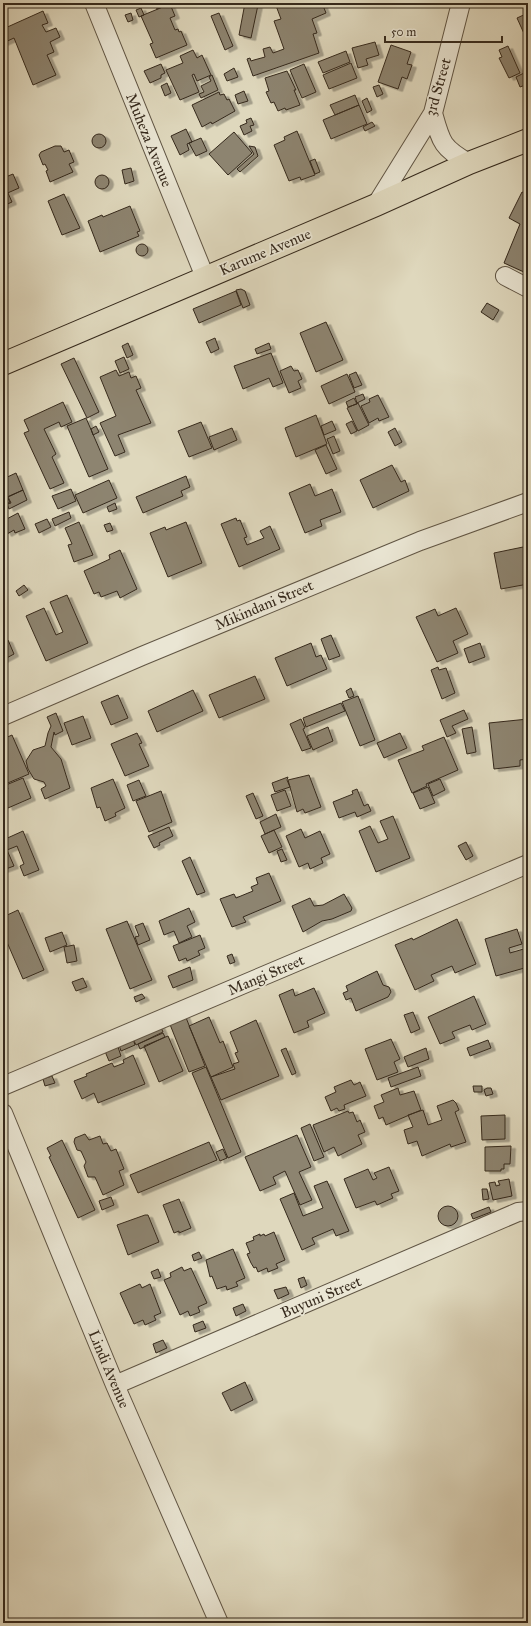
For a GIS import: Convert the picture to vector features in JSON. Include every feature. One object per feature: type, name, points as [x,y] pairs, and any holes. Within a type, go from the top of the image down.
[{"type":"main road","name":"Karume Avenue","points":[[3,364],[376,205],[469,163],[527,141]]},
{"type":"street","name":"Muheza Avenue","points":[[94,3],[205,277]]},
{"type":"street","name":"3rd Street","points":[[376,205],[433,114],[460,3]]},
{"type":"street","points":[[433,114],[438,132],[445,146],[451,153],[469,163]]},
{"type":"street","points":[[505,276],[528,288]]},
{"type":"street","name":"Mikindani Street","points":[[3,716],[142,656],[420,541],[528,502]]},
{"type":"street","name":"Mangi Street","points":[[3,1086],[528,864]]},
{"type":"street","name":"Lindi Avenue","points":[[3,1113],[115,1385],[219,1623]]},
{"type":"street","name":"Buyuni Street","points":[[115,1385],[511,1215],[528,1211]]},
{"type":"building","points":[[155,3],[172,3],[157,9]]},
{"type":"building","points":[[245,3],[258,5],[251,38],[239,35]]},
{"type":"building","points":[[275,3],[322,3],[326,13],[312,19],[317,33],[313,34],[319,53],[253,76],[247,59],[250,58],[251,61],[265,57],[263,49],[270,47],[273,53],[284,49],[274,21],[281,19]]},
{"type":"building","points":[[170,4],[175,16],[170,18],[175,30],[178,29],[179,32],[181,31],[187,45],[156,58],[150,44],[153,43],[141,16]]},
{"type":"building","points":[[141,8],[144,15],[139,17],[136,10]]},
{"type":"building","points":[[43,11],[48,23],[42,25],[46,32],[56,28],[60,37],[50,42],[54,52],[47,55],[56,75],[33,85],[14,38],[3,43],[3,29]]},
{"type":"building","points":[[131,13],[133,20],[128,22],[125,15]]},
{"type":"building","points":[[219,13],[233,46],[225,50],[211,16]]},
{"type":"building","points":[[528,13],[528,38],[526,38],[517,18]]},
{"type":"building","points":[[375,42],[379,55],[366,59],[368,65],[358,68],[352,48]]},
{"type":"building","points":[[391,45],[411,52],[407,64],[412,65],[407,79],[402,77],[398,89],[378,82]]},
{"type":"building","points":[[508,46],[520,73],[509,78],[499,58],[502,57],[499,50]]},
{"type":"building","points":[[193,50],[197,58],[202,55],[211,75],[197,81],[194,74],[192,75],[199,92],[180,100],[166,70],[183,63],[180,56]]},
{"type":"building","points":[[346,51],[350,62],[323,73],[318,62]]},
{"type":"building","points":[[351,63],[357,78],[329,89],[323,75]]},
{"type":"building","points":[[161,64],[165,73],[161,75],[161,78],[150,83],[144,71]]},
{"type":"building","points":[[304,64],[316,92],[302,98],[290,70]]},
{"type":"building","points":[[234,68],[238,77],[227,81],[224,74]]},
{"type":"building","points":[[287,71],[296,90],[294,90],[300,105],[278,111],[274,102],[271,103],[266,92],[269,91],[265,78]]},
{"type":"building","points":[[524,73],[528,84],[520,87],[516,77]]},
{"type":"building","points":[[212,75],[218,90],[201,98],[199,94],[204,92],[201,86],[211,81],[209,77]]},
{"type":"building","points":[[167,83],[171,93],[165,96],[161,86]]},
{"type":"building","points":[[379,85],[383,94],[377,97],[373,87]]},
{"type":"building","points":[[244,91],[248,101],[238,104],[235,95]]},
{"type":"building","points":[[219,92],[220,95],[224,94],[227,100],[229,99],[235,111],[212,124],[211,122],[202,127],[192,105]]},
{"type":"building","points":[[355,95],[359,105],[335,115],[330,105]]},
{"type":"building","points":[[367,98],[372,110],[367,113],[362,101]]},
{"type":"building","points":[[359,105],[367,124],[331,139],[323,120]]},
{"type":"building","points":[[251,118],[254,125],[250,126],[252,131],[244,135],[240,126],[247,123],[246,120]]},
{"type":"building","points":[[372,122],[375,126],[365,131],[363,127]]},
{"type":"building","points":[[186,129],[192,142],[187,144],[189,150],[180,155],[171,136]]},
{"type":"building","points":[[297,131],[315,175],[301,180],[300,177],[289,181],[274,145],[285,140],[284,137]]},
{"type":"building","points":[[234,132],[252,153],[228,175],[209,154]]},
{"type":"building","points":[[99,134],[104,136],[106,141],[104,146],[99,148],[94,146],[92,141],[94,136]]},
{"type":"building","points":[[201,138],[207,151],[196,156],[189,143]]},
{"type":"building","points":[[55,146],[61,146],[64,152],[69,150],[74,162],[69,164],[73,172],[50,182],[46,171],[48,170],[45,164],[43,165],[39,155],[41,152]]},
{"type":"building","points":[[249,146],[255,147],[258,156],[240,172],[237,169],[254,154]]},
{"type":"building","points":[[315,159],[320,172],[315,174],[310,161]]},
{"type":"building","points":[[131,168],[134,181],[125,184],[122,170]]},
{"type":"building","points":[[13,174],[19,188],[3,195],[3,178]]},
{"type":"building","points":[[102,175],[107,177],[109,182],[107,187],[102,189],[97,187],[95,182],[97,177]]},
{"type":"building","points":[[528,188],[528,257],[526,261],[528,264],[524,272],[504,263],[520,224],[509,218],[522,192],[525,193]]},
{"type":"building","points":[[8,193],[12,202],[3,206],[3,195]]},
{"type":"building","points":[[64,194],[80,228],[62,235],[48,201]]},
{"type":"building","points":[[130,206],[140,231],[137,232],[139,236],[100,252],[88,221],[102,215],[103,217]]},
{"type":"building","points":[[142,244],[146,246],[148,250],[146,254],[142,256],[138,254],[136,250],[138,246]]},
{"type":"building","points":[[241,289],[245,291],[250,305],[243,308],[236,290]]},
{"type":"building","points":[[236,291],[241,305],[199,323],[193,309]]},
{"type":"building","points":[[487,303],[499,310],[493,320],[481,312]]},
{"type":"building","points":[[326,322],[343,360],[316,372],[300,333]]},
{"type":"building","points":[[215,338],[219,349],[211,353],[206,342]]},
{"type":"building","points":[[128,343],[133,355],[127,358],[122,346]]},
{"type":"building","points":[[269,343],[271,349],[257,354],[255,349]]},
{"type":"building","points":[[271,353],[283,383],[273,387],[269,378],[243,389],[234,366]]},
{"type":"building","points":[[124,357],[129,369],[120,373],[115,361]]},
{"type":"building","points":[[74,358],[99,412],[87,418],[61,364]]},
{"type":"building","points":[[291,366],[294,371],[298,370],[302,379],[298,381],[301,388],[289,393],[280,371]]},
{"type":"building","points":[[116,370],[119,376],[129,372],[131,378],[136,376],[141,388],[136,390],[151,423],[118,435],[125,452],[115,456],[100,423],[116,416],[100,377]]},
{"type":"building","points":[[356,372],[362,385],[354,388],[349,375]]},
{"type":"building","points":[[347,374],[355,392],[329,404],[321,386]]},
{"type":"building","points":[[363,394],[365,399],[357,403],[355,397]]},
{"type":"building","points":[[378,395],[389,417],[379,421],[378,418],[369,423],[361,406],[370,402],[369,399]]},
{"type":"building","points":[[354,398],[357,404],[348,407],[346,402]]},
{"type":"building","points":[[63,402],[72,422],[61,427],[59,422],[44,429],[56,454],[52,457],[64,483],[50,489],[24,433],[29,431],[24,420]]},
{"type":"building","points":[[358,403],[369,425],[358,431],[347,408]]},
{"type":"building","points":[[316,415],[327,444],[296,457],[285,428]]},
{"type":"building","points":[[86,418],[108,469],[89,477],[67,426]]},
{"type":"building","points":[[332,421],[336,430],[324,435],[321,426]]},
{"type":"building","points":[[352,421],[357,431],[351,434],[346,424]]},
{"type":"building","points":[[201,422],[212,448],[189,457],[178,431]]},
{"type":"building","points":[[96,426],[99,432],[93,435],[91,429]]},
{"type":"building","points":[[232,428],[237,440],[214,450],[209,437]]},
{"type":"building","points":[[395,428],[402,442],[395,446],[388,432]]},
{"type":"building","points":[[334,436],[340,451],[333,454],[327,439]]},
{"type":"building","points":[[326,445],[337,469],[326,474],[315,450]]},
{"type":"building","points":[[392,465],[401,482],[405,480],[409,491],[373,508],[360,480]]},
{"type":"building","points":[[16,473],[23,490],[7,497],[10,502],[3,506],[3,479]]},
{"type":"building","points":[[186,476],[190,487],[181,491],[183,496],[143,513],[136,497]]},
{"type":"building","points":[[109,480],[117,498],[83,513],[75,495]]},
{"type":"building","points":[[310,484],[315,496],[332,489],[341,512],[320,520],[322,526],[305,533],[289,493]]},
{"type":"building","points":[[71,489],[76,501],[58,509],[52,496]]},
{"type":"building","points":[[23,490],[27,500],[9,509],[7,504],[11,503],[8,497]]},
{"type":"building","points":[[115,503],[117,509],[109,512],[107,507]]},
{"type":"building","points":[[69,512],[71,518],[55,526],[52,519]]},
{"type":"building","points":[[18,513],[25,529],[15,533],[14,530],[7,534],[3,527],[3,521]]},
{"type":"building","points":[[236,518],[237,521],[240,520],[247,537],[244,538],[247,545],[264,538],[260,531],[270,526],[280,549],[239,567],[221,524]]},
{"type":"building","points":[[47,519],[51,527],[39,533],[35,524]]},
{"type":"building","points":[[79,522],[93,555],[74,562],[68,545],[72,544],[65,528]]},
{"type":"building","points":[[186,522],[202,563],[168,577],[150,533],[165,527],[166,530]]},
{"type":"building","points":[[110,523],[113,530],[107,532],[104,525]]},
{"type":"building","points":[[528,546],[528,584],[501,589],[494,553]]},
{"type":"building","points":[[120,550],[137,589],[120,598],[117,591],[101,597],[99,592],[94,594],[84,571],[110,559],[109,555]]},
{"type":"building","points":[[24,585],[28,590],[19,596],[16,591]]},
{"type":"building","points":[[67,595],[88,643],[46,661],[26,616],[44,608],[56,635],[63,632],[50,602]]},
{"type":"building","points":[[456,608],[468,634],[453,641],[458,653],[437,662],[416,617],[435,609],[438,616]]},
{"type":"building","points":[[331,635],[340,656],[329,660],[321,639]]},
{"type":"building","points":[[3,639],[8,640],[14,654],[3,660]]},
{"type":"building","points":[[311,643],[316,657],[321,655],[327,669],[287,686],[275,658]]},
{"type":"building","points":[[480,643],[485,657],[469,663],[464,649]]},
{"type":"building","points":[[438,667],[439,670],[446,668],[455,693],[442,699],[431,670]]},
{"type":"building","points":[[255,676],[265,699],[219,718],[209,695]]},
{"type":"building","points":[[351,688],[354,696],[349,698],[346,691]]},
{"type":"building","points":[[193,690],[203,711],[157,732],[148,711]]},
{"type":"building","points":[[118,695],[128,718],[111,725],[101,702]]},
{"type":"building","points":[[358,696],[375,740],[360,746],[342,702]]},
{"type":"building","points":[[341,703],[345,711],[306,727],[303,718]]},
{"type":"building","points":[[464,710],[468,719],[452,726],[456,733],[447,737],[440,720]]},
{"type":"building","points":[[56,713],[63,731],[55,735],[54,732],[51,747],[61,759],[70,788],[45,799],[41,789],[46,786],[44,782],[34,779],[28,769],[26,761],[33,750],[45,746],[51,726],[47,717]]},
{"type":"building","points":[[83,716],[91,738],[72,745],[64,723]]},
{"type":"building","points":[[301,719],[305,728],[303,729],[311,748],[302,751],[290,724]]},
{"type":"building","points":[[528,719],[528,759],[520,760],[520,766],[494,769],[489,723]]},
{"type":"building","points":[[328,727],[333,741],[313,750],[307,736]]},
{"type":"building","points":[[472,727],[476,752],[467,754],[462,729]]},
{"type":"building","points":[[137,733],[142,743],[139,744],[149,766],[125,776],[111,744]]},
{"type":"building","points":[[400,733],[407,748],[384,758],[377,743]]},
{"type":"building","points":[[12,735],[29,774],[3,785],[3,739]]},
{"type":"building","points":[[444,737],[458,770],[426,784],[427,786],[412,793],[398,760],[424,750],[422,746]]},
{"type":"building","points":[[309,775],[321,807],[305,813],[303,809],[297,812],[288,780]]},
{"type":"building","points":[[288,777],[287,780],[290,787],[275,792],[272,783]]},
{"type":"building","points":[[23,778],[31,798],[8,808],[3,795],[3,791],[8,789],[6,785]]},
{"type":"building","points":[[113,779],[125,808],[115,813],[116,816],[105,821],[100,807],[97,808],[91,788]]},
{"type":"building","points":[[440,779],[445,790],[433,796],[428,784]]},
{"type":"building","points":[[139,780],[146,796],[133,801],[127,785]]},
{"type":"building","points":[[428,787],[435,803],[420,809],[413,793]]},
{"type":"building","points":[[357,789],[364,806],[368,804],[371,811],[357,817],[355,812],[339,818],[333,802],[353,794],[352,791]]},
{"type":"building","points":[[285,790],[291,806],[277,811],[271,795]]},
{"type":"building","points":[[161,791],[172,822],[149,832],[136,801]]},
{"type":"building","points":[[253,793],[263,816],[256,819],[246,796]]},
{"type":"building","points":[[276,814],[281,827],[265,834],[260,822]]},
{"type":"building","points":[[393,816],[410,858],[376,872],[359,831],[370,826],[378,843],[388,839],[380,821]]},
{"type":"building","points":[[169,827],[173,836],[159,843],[160,845],[154,848],[148,836]]},
{"type":"building","points":[[301,829],[305,838],[320,831],[330,854],[321,858],[323,863],[310,869],[308,863],[299,867],[286,836]]},
{"type":"building","points":[[274,830],[282,847],[269,853],[261,836]]},
{"type":"building","points":[[23,831],[39,870],[24,876],[20,866],[24,864],[17,846],[7,850],[14,866],[3,870],[3,840]]},
{"type":"building","points":[[466,842],[473,856],[466,860],[458,846]]},
{"type":"building","points":[[282,849],[287,860],[281,862],[277,851]]},
{"type":"building","points":[[190,857],[205,892],[197,895],[182,861]]},
{"type":"building","points":[[269,873],[281,901],[243,917],[246,922],[232,927],[220,899],[234,894],[236,898],[253,891],[251,887],[258,884],[256,878]]},
{"type":"building","points":[[344,894],[352,908],[351,911],[332,919],[322,921],[303,932],[292,906],[310,898],[314,906],[323,905]]},
{"type":"building","points":[[189,908],[195,922],[187,926],[192,937],[179,943],[174,931],[164,935],[159,921]]},
{"type":"building","points":[[18,910],[44,970],[23,979],[3,933],[3,917]]},
{"type":"building","points":[[457,919],[476,964],[455,973],[452,966],[431,975],[434,981],[415,990],[395,945],[412,938],[413,940]]},
{"type":"building","points":[[127,921],[152,980],[130,989],[106,929]]},
{"type":"building","points":[[143,923],[150,940],[138,945],[135,937],[139,936],[135,926]]},
{"type":"building","points":[[517,929],[522,944],[509,948],[510,953],[527,948],[528,967],[496,976],[485,939]]},
{"type":"building","points":[[62,932],[67,945],[50,952],[45,938]]},
{"type":"building","points":[[200,935],[205,948],[198,951],[200,955],[187,961],[186,958],[179,961],[173,946]]},
{"type":"building","points":[[74,945],[77,961],[67,963],[64,947]]},
{"type":"building","points":[[232,954],[235,962],[230,964],[227,956]]},
{"type":"building","points":[[190,967],[193,980],[173,988],[168,976]]},
{"type":"building","points":[[377,971],[383,985],[389,987],[391,992],[388,997],[356,1011],[351,998],[346,1000],[343,993],[348,991],[346,986]]},
{"type":"building","points":[[83,978],[87,987],[76,991],[72,982]]},
{"type":"building","points":[[314,988],[325,1013],[307,1021],[309,1027],[294,1033],[279,995],[293,989],[295,996]]},
{"type":"building","points":[[142,994],[145,998],[136,1002],[134,997]]},
{"type":"building","points":[[474,996],[486,1024],[472,1030],[470,1025],[452,1032],[455,1038],[440,1044],[428,1017]]},
{"type":"building","points":[[413,1012],[420,1029],[411,1033],[404,1015]]},
{"type":"building","points":[[185,1015],[205,1066],[189,1072],[169,1022]]},
{"type":"building","points":[[209,1017],[220,1043],[223,1041],[233,1067],[211,1077],[189,1026]]},
{"type":"building","points":[[256,1020],[279,1076],[221,1100],[211,1077],[235,1069],[233,1064],[239,1062],[235,1053],[238,1052],[230,1032]]},
{"type":"building","points":[[159,1023],[163,1032],[136,1045],[133,1039]]},
{"type":"building","points":[[163,1033],[165,1037],[140,1049],[138,1044]]},
{"type":"building","points":[[168,1036],[183,1071],[159,1082],[144,1046]]},
{"type":"building","points":[[133,1039],[135,1045],[121,1051],[118,1042]]},
{"type":"building","points":[[391,1039],[400,1059],[394,1062],[398,1072],[377,1080],[365,1049]]},
{"type":"building","points":[[488,1040],[491,1048],[470,1056],[467,1048]]},
{"type":"building","points":[[117,1044],[121,1056],[109,1061],[104,1049]]},
{"type":"building","points":[[286,1048],[296,1073],[292,1075],[281,1050]]},
{"type":"building","points":[[426,1048],[429,1059],[408,1067],[404,1057]]},
{"type":"building","points":[[133,1055],[145,1084],[98,1103],[94,1093],[82,1099],[74,1081],[112,1063],[114,1067],[124,1063],[123,1060]]},
{"type":"building","points":[[206,1067],[241,1152],[228,1158],[192,1073]]},
{"type":"building","points":[[418,1067],[421,1076],[391,1087],[388,1078]]},
{"type":"building","points":[[52,1076],[55,1083],[45,1086],[43,1079]]},
{"type":"building","points":[[351,1080],[354,1085],[360,1082],[366,1096],[344,1105],[345,1109],[339,1111],[337,1108],[331,1111],[325,1097],[336,1092],[334,1087]]},
{"type":"building","points":[[473,1086],[482,1086],[482,1092],[474,1092]]},
{"type":"building","points":[[398,1088],[400,1095],[414,1091],[421,1110],[386,1125],[383,1117],[379,1119],[374,1106],[384,1102],[381,1095]]},
{"type":"building","points":[[491,1088],[493,1094],[486,1096],[484,1090]]},
{"type":"building","points":[[453,1100],[459,1110],[455,1112],[466,1142],[451,1147],[450,1144],[422,1156],[417,1141],[408,1144],[404,1130],[413,1127],[408,1115],[423,1110],[428,1125],[442,1120],[437,1106]]},
{"type":"building","points":[[348,1111],[349,1113],[353,1112],[357,1122],[360,1120],[365,1132],[358,1135],[362,1144],[338,1156],[334,1147],[324,1152],[313,1125]]},
{"type":"building","points":[[505,1115],[505,1139],[482,1140],[481,1116]]},
{"type":"building","points":[[310,1124],[324,1157],[314,1161],[301,1128]]},
{"type":"building","points":[[85,1134],[89,1140],[100,1136],[103,1144],[107,1143],[111,1151],[116,1149],[124,1169],[119,1171],[124,1185],[103,1195],[95,1177],[88,1177],[84,1166],[86,1162],[81,1151],[77,1150],[74,1142],[75,1138]]},
{"type":"building","points":[[297,1135],[311,1167],[299,1172],[312,1200],[300,1205],[285,1171],[273,1177],[276,1184],[260,1191],[245,1157]]},
{"type":"building","points":[[62,1140],[95,1210],[78,1218],[49,1157],[51,1156],[47,1148]]},
{"type":"building","points":[[209,1142],[217,1160],[138,1193],[130,1175]]},
{"type":"building","points":[[511,1146],[510,1164],[504,1164],[504,1169],[501,1169],[501,1171],[485,1171],[485,1147]]},
{"type":"building","points":[[223,1149],[227,1158],[220,1161],[216,1152]]},
{"type":"building","points":[[389,1167],[399,1191],[391,1194],[393,1198],[377,1205],[375,1201],[356,1208],[344,1179],[368,1169],[373,1180],[377,1178],[374,1173]]},
{"type":"building","points":[[509,1179],[512,1196],[493,1200],[489,1183],[495,1182],[496,1186],[500,1185],[498,1181]]},
{"type":"building","points":[[327,1181],[349,1231],[336,1236],[333,1229],[312,1238],[315,1244],[302,1250],[280,1199],[294,1193],[303,1216],[323,1208],[314,1186]]},
{"type":"building","points":[[482,1189],[487,1189],[489,1199],[483,1200]]},
{"type":"building","points":[[111,1197],[114,1205],[102,1210],[99,1201]]},
{"type":"building","points":[[179,1199],[191,1228],[179,1233],[179,1231],[174,1233],[163,1205]]},
{"type":"building","points":[[448,1206],[455,1209],[458,1216],[455,1223],[448,1226],[441,1223],[438,1216],[441,1209]]},
{"type":"building","points":[[489,1207],[491,1212],[473,1219],[471,1214]]},
{"type":"building","points":[[148,1215],[159,1242],[128,1255],[117,1225]]},
{"type":"building","points":[[274,1232],[285,1260],[276,1264],[278,1268],[268,1272],[267,1268],[258,1272],[256,1267],[254,1268],[247,1254],[250,1253],[246,1243],[254,1240],[253,1237],[260,1234],[260,1236],[264,1234],[265,1236]]},
{"type":"building","points":[[233,1249],[245,1278],[236,1282],[238,1286],[227,1290],[226,1286],[217,1289],[212,1276],[210,1277],[206,1260]]},
{"type":"building","points":[[199,1252],[202,1258],[194,1261],[192,1255]]},
{"type":"building","points":[[182,1267],[184,1271],[191,1268],[207,1303],[198,1307],[200,1312],[190,1316],[188,1311],[180,1315],[164,1280],[171,1277],[170,1273]]},
{"type":"building","points":[[158,1269],[161,1277],[154,1279],[151,1272]]},
{"type":"building","points":[[304,1277],[307,1285],[301,1288],[298,1279]]},
{"type":"building","points":[[140,1284],[142,1288],[150,1284],[161,1313],[154,1316],[156,1320],[145,1325],[143,1320],[134,1324],[120,1293]]},
{"type":"building","points":[[286,1287],[289,1294],[278,1299],[274,1290]]},
{"type":"building","points":[[243,1304],[246,1311],[236,1316],[233,1308]]},
{"type":"building","points":[[203,1321],[206,1328],[195,1332],[193,1325]]},
{"type":"building","points":[[163,1340],[167,1348],[156,1353],[153,1344]]},
{"type":"building","points":[[245,1382],[253,1400],[231,1411],[222,1393]]}]
